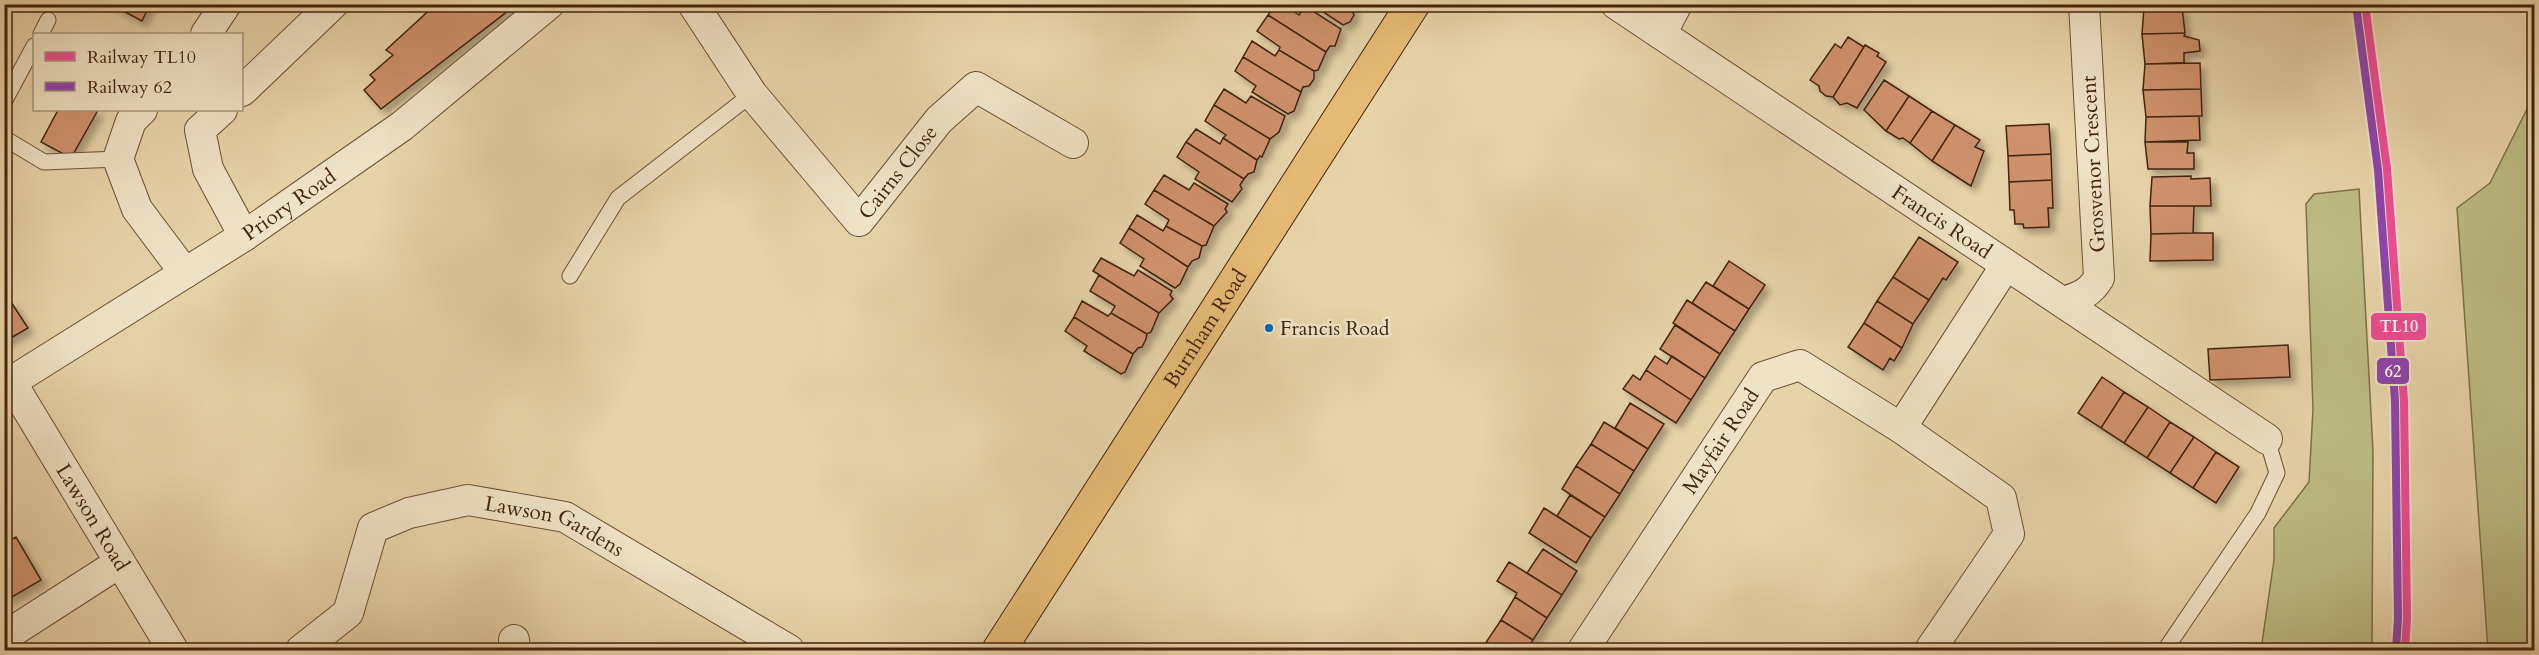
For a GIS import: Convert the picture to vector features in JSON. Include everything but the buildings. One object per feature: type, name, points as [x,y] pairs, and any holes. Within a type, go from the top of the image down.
[{"type":"main road","name":"Burnham Road","points":[[999,651],[1413,4]]},
{"type":"street","points":[[207,33],[226,4]]},
{"type":"street","points":[[243,91],[333,4]]},
{"type":"street","name":"Priory Road","points":[[8,381],[244,236],[402,126],[549,4]]},
{"type":"street","name":"Cairns Close","points":[[693,4],[752,94],[858,221],[939,120],[976,87],[1073,143]]},
{"type":"street","name":"Francis Road","points":[[1616,4],[2267,439]]},
{"type":"street","points":[[1661,34],[1677,4]]},
{"type":"street","name":"Grosvenor Crescent","points":[[2063,302],[2078,298],[2091,290],[2099,278],[2084,4]]},
{"type":"street","points":[[141,111],[131,121],[118,159],[137,208],[185,273]]},
{"type":"street","points":[[221,111],[200,130],[208,169],[244,236]]},
{"type":"street","points":[[1901,428],[2006,265]]},
{"type":"street","name":"Mayfair Road","points":[[1583,651],[1762,377],[1800,365],[1901,428],[2001,498],[2009,534],[1930,651]]},
{"type":"street","name":"Lawson Road","points":[[8,381],[173,651]]},
{"type":"street","name":"Lawson Gardens","points":[[301,651],[348,613],[373,528],[409,513],[468,500],[565,517],[789,651]]},
{"type":"street","points":[[4,637],[119,563]]},
{"type":"lane","points":[[41,33],[48,20]]},
{"type":"lane","points":[[4,102],[33,48]]},
{"type":"lane","points":[[570,276],[618,198],[752,94]]},
{"type":"lane","points":[[4,138],[44,162],[118,159]]},
{"type":"lane","points":[[2165,651],[2258,513],[2277,473],[2267,439]]},
{"type":"shaded area","points":[[2534,95],[2534,650],[2488,650],[2457,208],[2490,183]]},
{"type":"shaded area","points":[[2359,189],[2373,451],[2372,650],[2261,650],[2274,560],[2274,528],[2309,482],[2313,409],[2306,204],[2314,194]]},
{"type":"rail line","name":"TL10","points":[[2365,4],[2387,169],[2404,401],[2407,618],[2405,650]]},
{"type":"rail line","name":"62","points":[[2356,5],[2378,170],[2395,401],[2398,618],[2396,649]]},
{"type":"place","name":"Francis Road","points":[[1269,328]]}]
